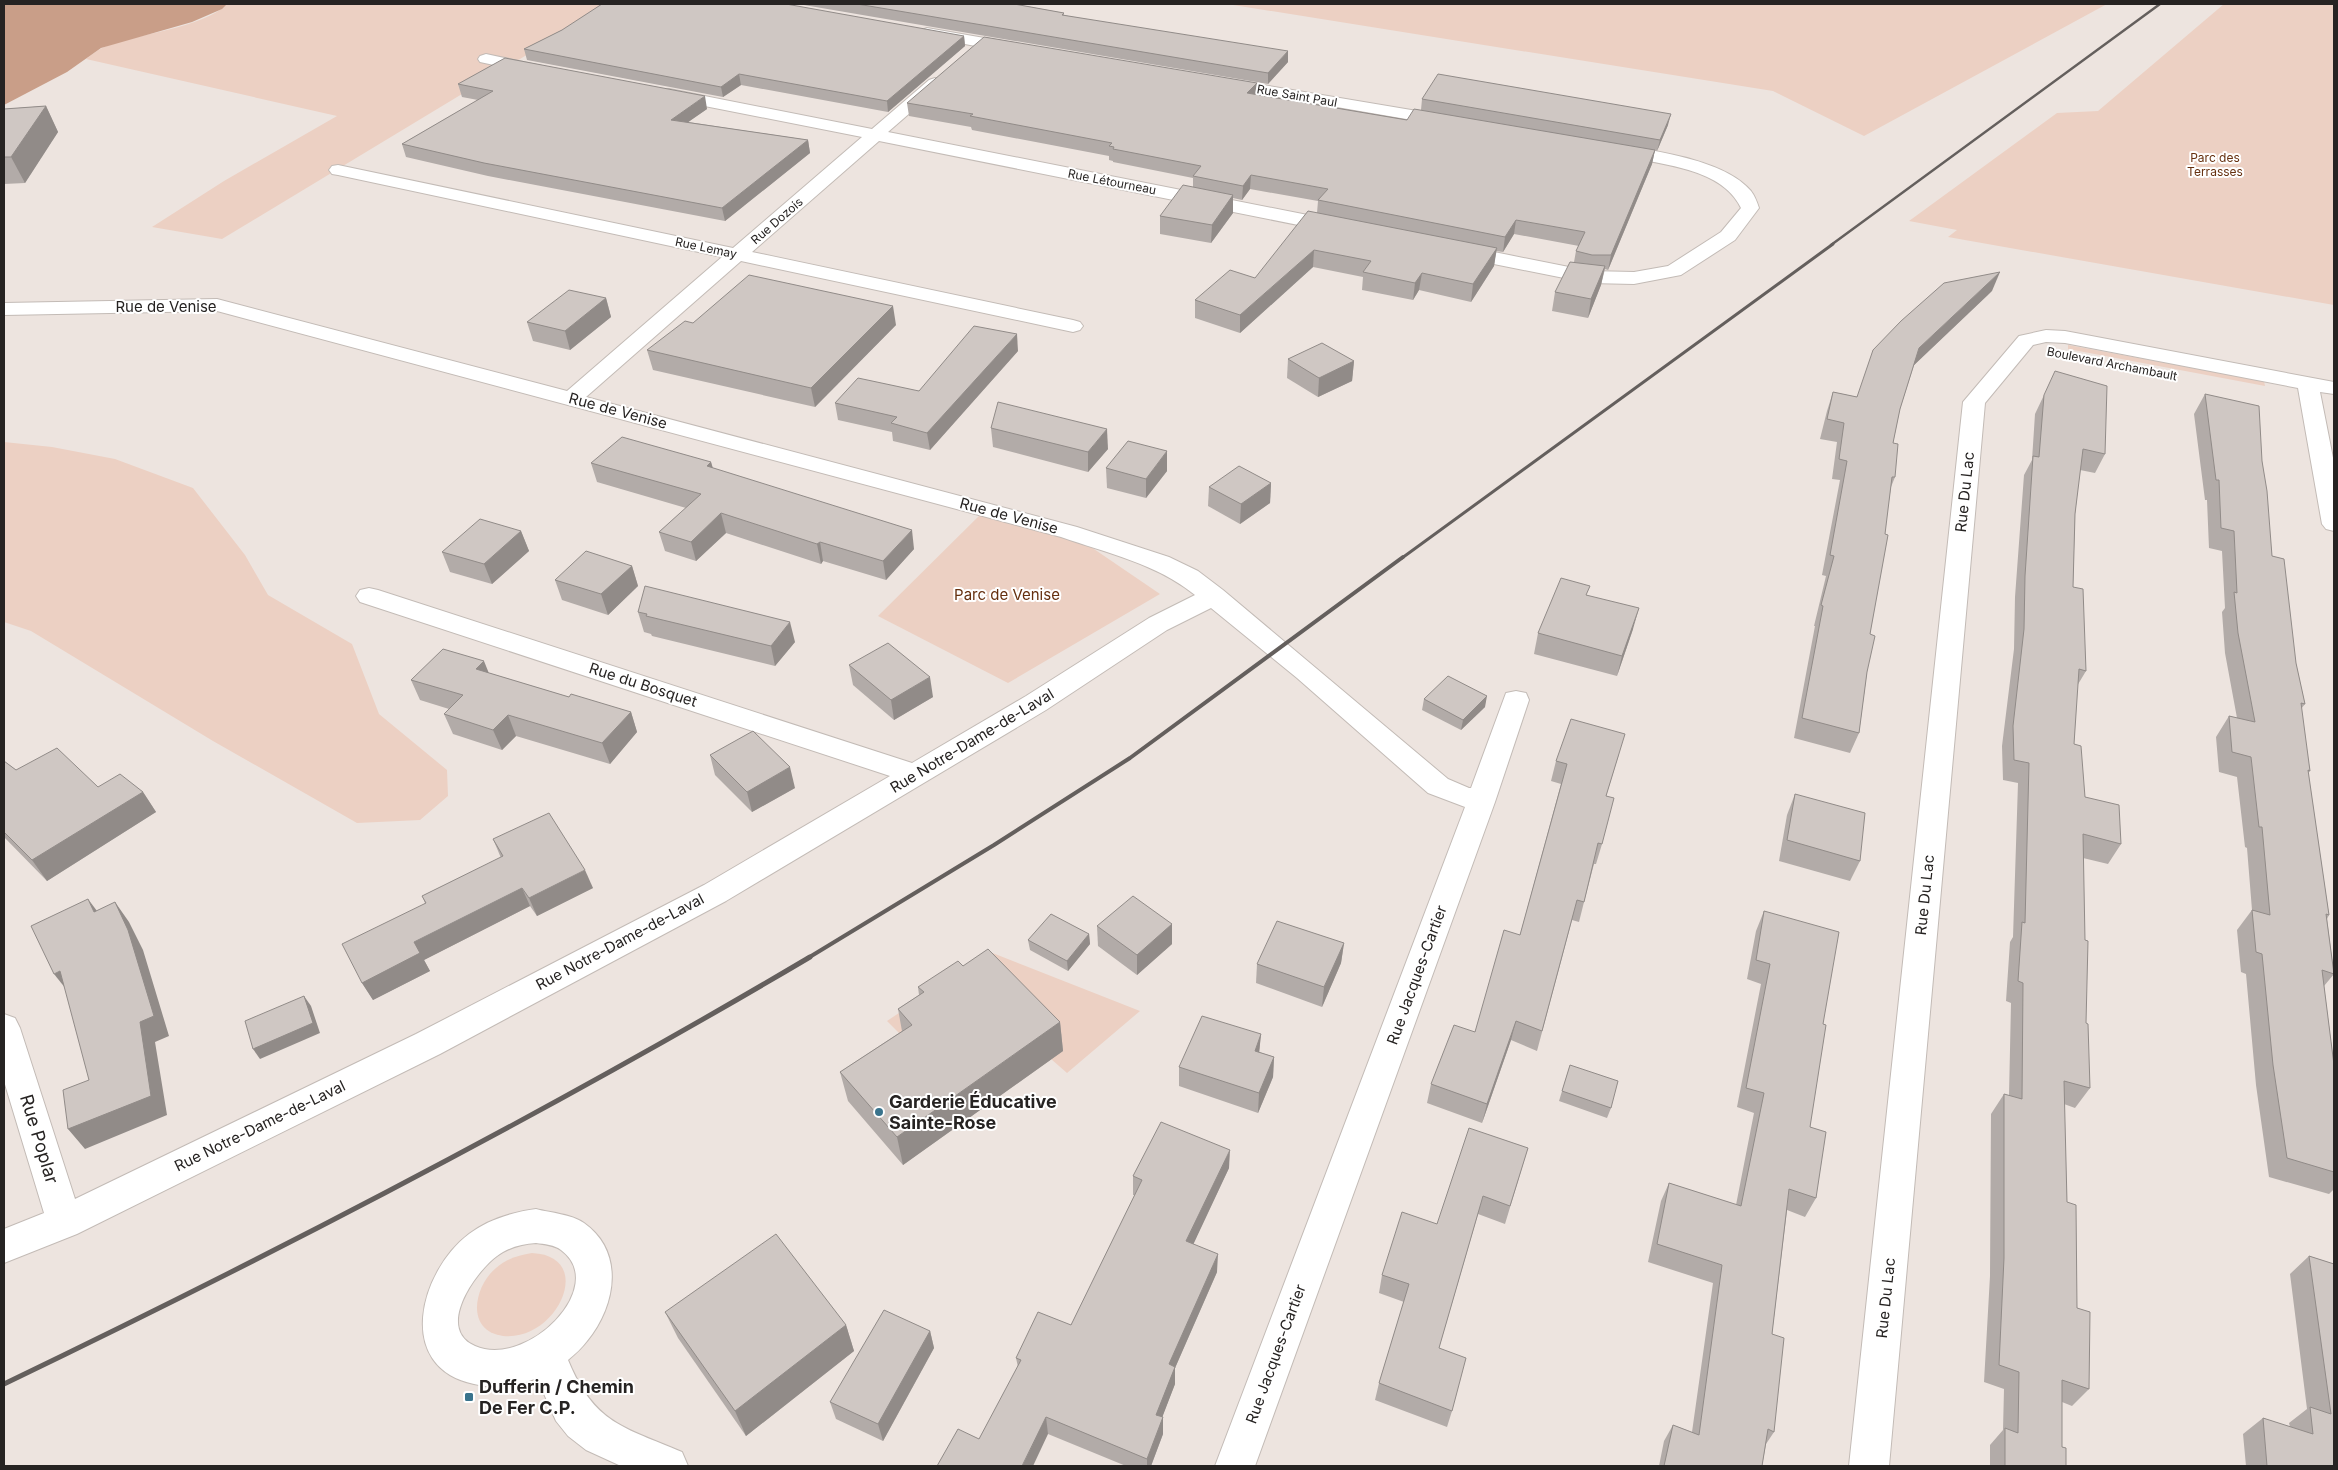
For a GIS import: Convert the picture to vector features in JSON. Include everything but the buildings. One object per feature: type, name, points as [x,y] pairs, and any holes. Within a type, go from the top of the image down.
[{"type":"street","points":[[915,31],[1031,51]]},
{"type":"street","points":[[966,56],[982,43]]},
{"type":"street","points":[[486,59],[554,72]]},
{"type":"street","name":"Rue Dozois","points":[[572,398],[944,76]]},
{"type":"street","name":"Rue Saint Paul","points":[[1208,81],[1464,124]]},
{"type":"street","name":"Rue Létourneau","points":[[652,91],[1354,230]]},
{"type":"street","points":[[1442,248],[1589,277],[1634,278],[1674,271],[1728,236],[1750,208],[1743,193],[1722,177],[1651,156],[1602,147]]},
{"type":"street","name":"Rue Lemay","points":[[338,170],[1073,326]]},
{"type":"street","name":"Rue de Venise","points":[[4,309],[217,305],[572,398],[1069,532],[1160,562],[1189,577],[1214,596]]},
{"type":"street","name":"Boulevard Archambault","points":[[2025,343],[2061,355],[2318,398],[2334,388]]},
{"type":"street","name":"Rue Du Lac","points":[[1869,1466],[1973,406],[1976,398],[2025,343]]},
{"type":"street","points":[[2318,398],[2334,524]]},
{"type":"street","name":"Rue du Bosquet","points":[[369,596],[917,775]]},
{"type":"street","points":[[1214,596],[1306,672],[1433,782],[1446,790],[1481,802]]},
{"type":"street","name":"Rue Notre-Dame-de-Laval","points":[[4,1246],[64,1222],[436,1039],[715,893],[917,775],[1158,624],[1214,596]]},
{"type":"street","name":"Rue Jacques-Cartier","points":[[1235,1466],[1481,802],[1516,700]]},
{"type":"street","name":"Rue Poplar","points":[[4,1028],[64,1222]]},
{"type":"street","points":[[547,1354],[561,1389],[581,1422],[606,1438],[668,1466]]},
{"type":"green space","points":[[227,4],[611,4],[222,239],[152,227],[224,181],[337,116],[86,59],[100,49],[116,43],[202,19]]},
{"type":"green space","points":[[1227,4],[2107,4],[1864,136],[1773,91]]},
{"type":"green space","name":"Parc des Terrasses","points":[[2224,4],[2334,4],[2334,305],[1948,237],[1957,230],[1909,221],[2057,113],[2098,111]]},
{"type":"green space","points":[[2068,345],[2264,381],[2265,386],[2068,349]]},
{"type":"green space","points":[[4,442],[52,447],[115,459],[193,488],[245,555],[268,595],[352,644],[379,714],[447,770],[448,796],[420,820],[357,823],[213,741],[31,631],[4,622]]},
{"type":"green space","name":"Parc de Venise","points":[[986,509],[1069,532],[1160,594],[1008,683],[878,616]]},
{"type":"green space","points":[[990,952],[1140,1011],[1067,1073],[1051,1059],[1062,1051],[904,1038],[887,1021]]},
{"type":"green space","points":[[532,1253],[552,1258],[562,1268],[566,1282],[562,1298],[553,1313],[539,1326],[522,1334],[503,1336],[491,1332],[483,1326],[478,1317],[477,1307],[482,1286],[488,1276],[504,1262]]},
{"type":"shaded area","points":[[4,4],[227,4],[222,9],[192,22],[101,48],[67,72],[4,105]]},
{"type":"railway","points":[[1831,245],[2160,4]]},
{"type":"railway","points":[[1402,558],[1833,244]]},
{"type":"railway","points":[[808,958],[994,845],[1130,758],[1403,557]]},
{"type":"railway","points":[[4,1384],[209,1283],[412,1179],[612,1071],[810,957]]},
{"type":"place","name":"Garderie Éducative Sainte-Rose","points":[[879,1112]]},
{"type":"place","name":"Dufferin / Chemin De Fer C.P.","points":[[469,1397]]}]
